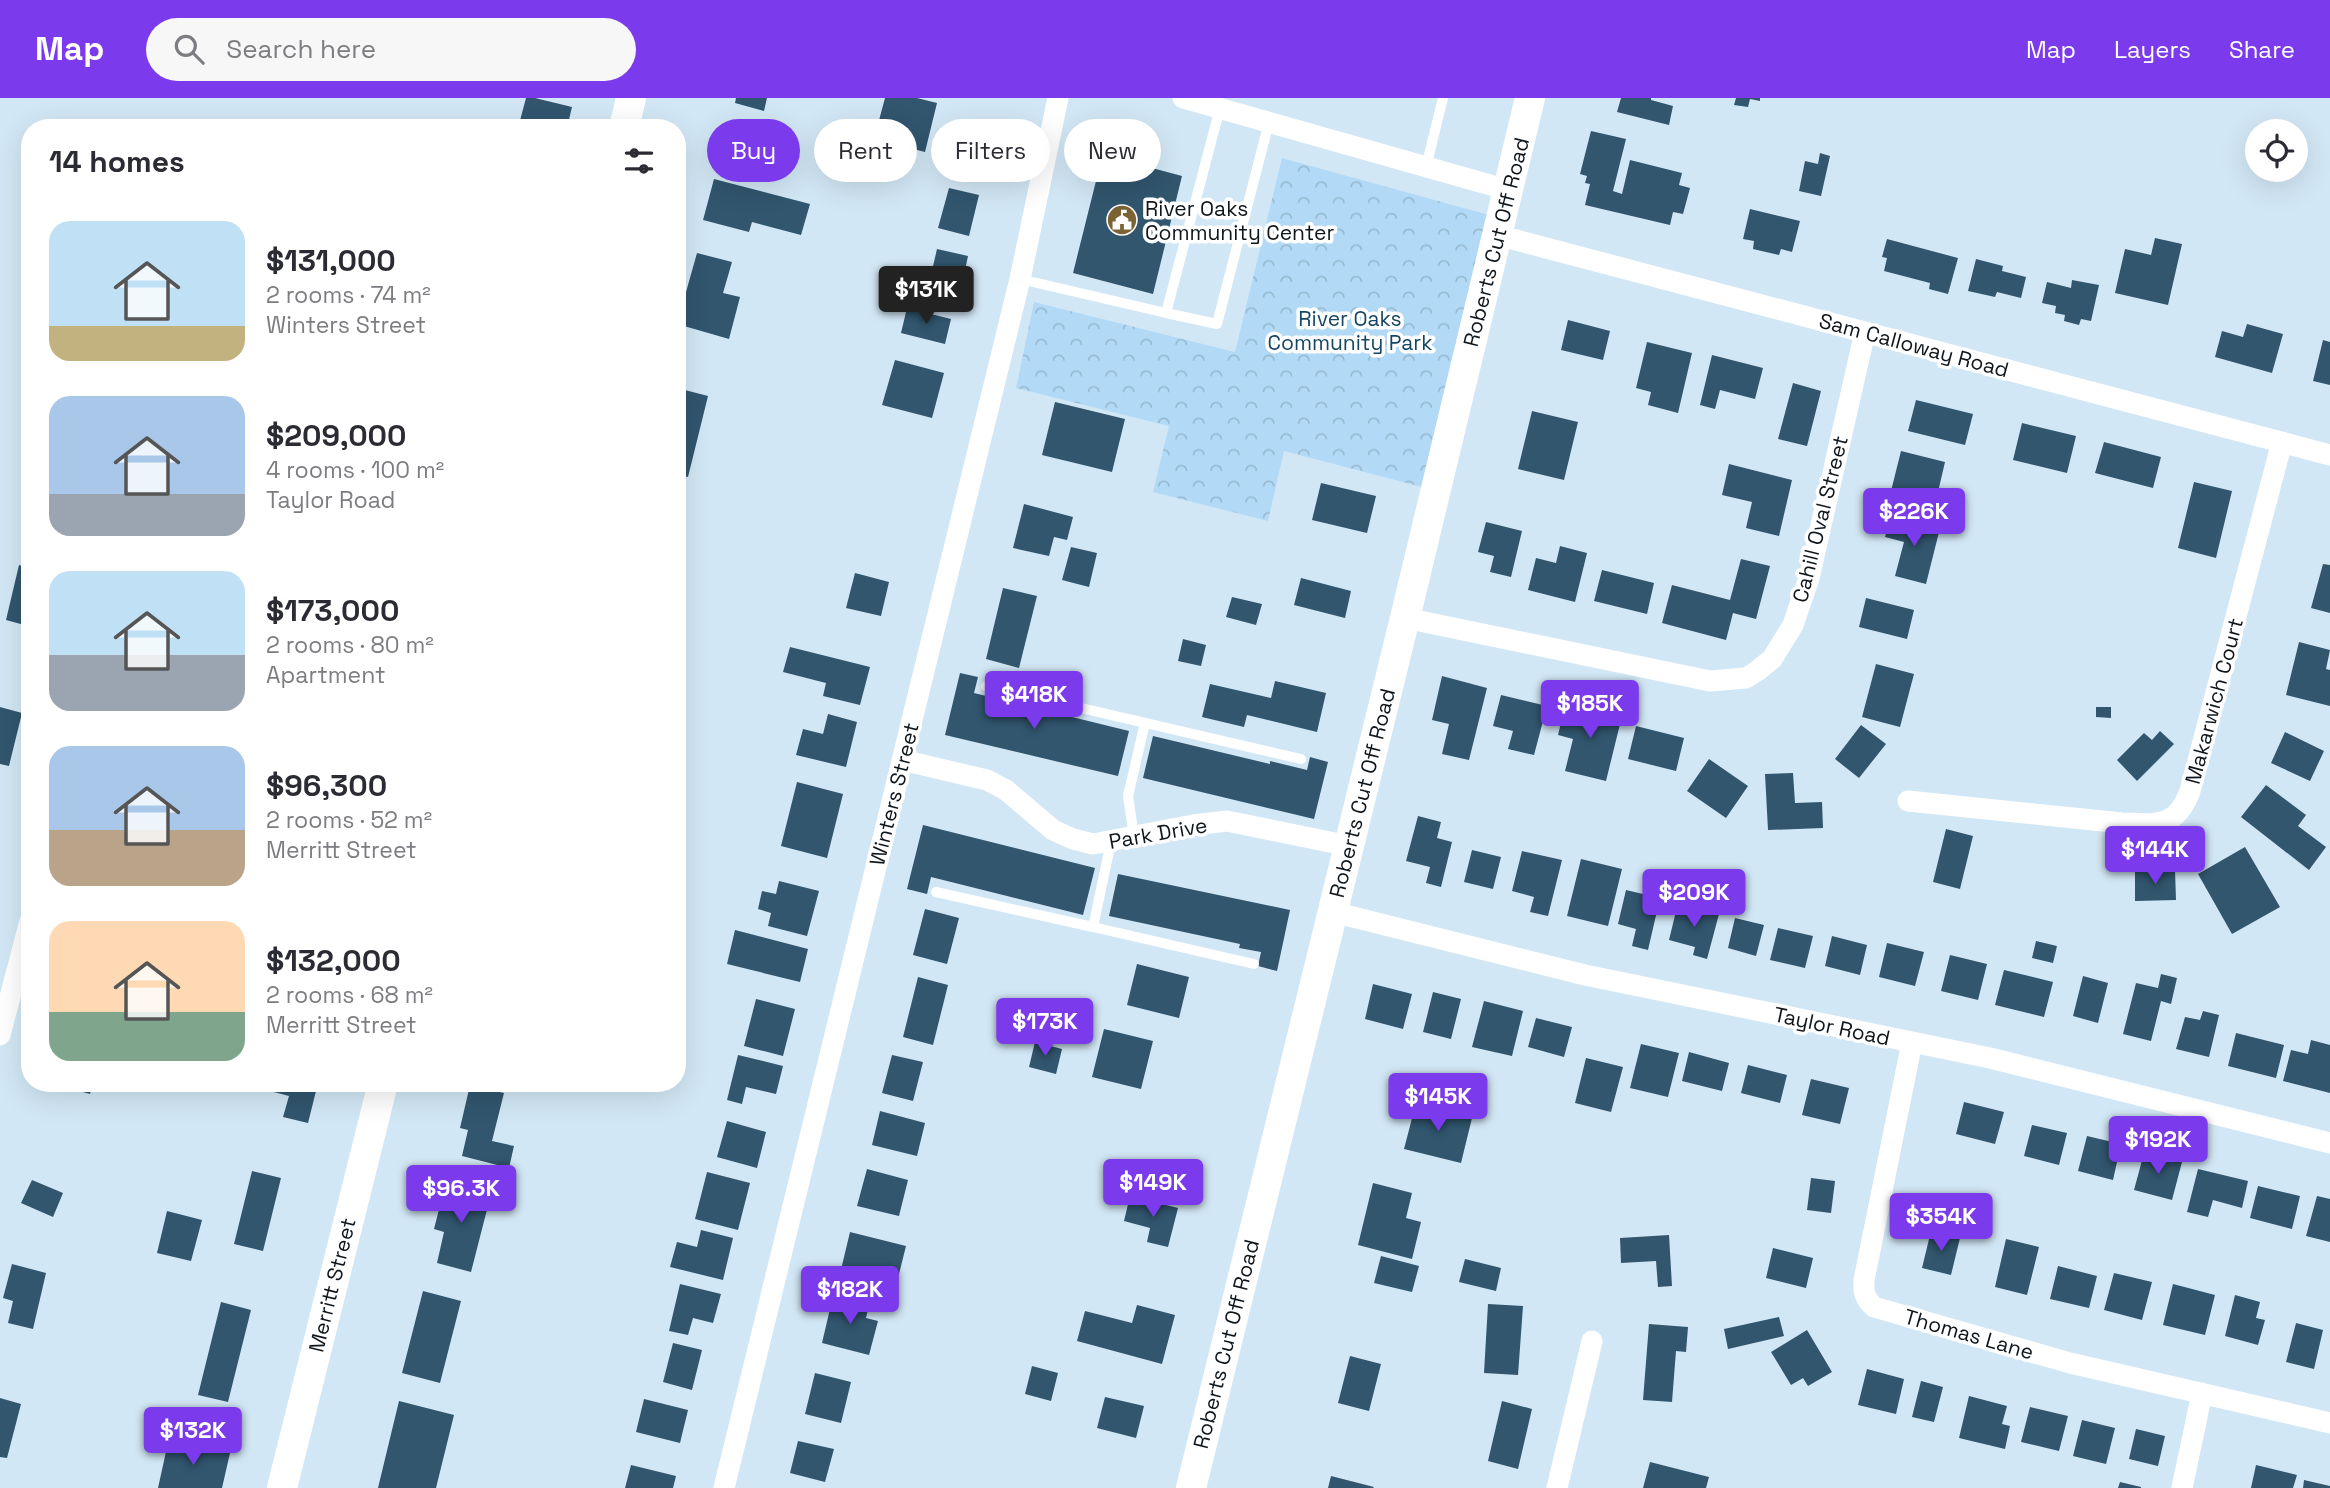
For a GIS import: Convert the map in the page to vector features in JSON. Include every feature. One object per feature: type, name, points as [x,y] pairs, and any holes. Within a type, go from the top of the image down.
[{"type":"street","points":[[626,119],[631,98]]},
{"type":"street","name":"Winters Street","points":[[724,1488],[1020,279],[1058,98]]},
{"type":"street","points":[[1183,98],[1508,190]]},
{"type":"street","name":"Roberts Cut Off Road","points":[[1191,1488],[1530,98]]},
{"type":"street","name":"Sam Calloway Road","points":[[1497,235],[2330,454]]},
{"type":"street","name":"Cahill Oval Street","points":[[1405,618],[1710,681],[1745,678],[1772,659],[1793,625],[1809,578],[1865,332]]},
{"type":"street","name":"Makarwich Court","points":[[1908,801],[2122,823],[2157,824],[2170,821],[2185,805],[2190,791],[2282,442]]},
{"type":"street","name":"Park Drive","points":[[902,760],[987,780],[1006,790],[1053,830],[1093,844],[1227,821],[1349,846]]},
{"type":"street","name":"Taylor Road","points":[[1333,912],[1585,975],[1990,1058],[2330,1143]]},
{"type":"street","points":[[0,1035],[21,955]]},
{"type":"street","name":"Thomas Lane","points":[[1912,1042],[1864,1280],[1863,1292],[1874,1307],[2070,1363],[2330,1423]]},
{"type":"street","name":"Merritt Street","points":[[282,1488],[381,1092]]},
{"type":"street","points":[[1557,1488],[1592,1341]]},
{"type":"street","points":[[2182,1488],[2202,1393]]},
{"type":"lane","points":[[1426,166],[1443,98]]},
{"type":"lane","points":[[1166,313],[1220,108]]},
{"type":"lane","points":[[1020,279],[1217,324],[1269,122]]},
{"type":"lane","points":[[986,686],[1301,759]]},
{"type":"lane","points":[[1134,837],[1128,796],[1145,723]]},
{"type":"lane","points":[[1093,927],[1111,842]]},
{"type":"lane","points":[[936,892],[1254,964]]},
{"type":"green space","name":"River Oaks Community Park","points":[[1282,158],[1489,215],[1422,487],[1284,451],[1268,521],[1153,492],[1169,426],[1016,388],[1034,302],[1235,352]]},
{"type":"building","points":[[526,98],[572,107],[569,119],[520,119]]},
{"type":"building","points":[[736,98],[767,98],[764,111],[735,103]]},
{"type":"building","points":[[885,98],[917,98],[937,103],[925,152],[917,150],[917,119],[879,119]]},
{"type":"building","points":[[1621,98],[1651,98],[1673,106],[1669,125],[1617,112]]},
{"type":"building","points":[[1736,98],[1760,98],[1760,101],[1750,99],[1748,107],[1734,105]]},
{"type":"building","points":[[1591,131],[1626,139],[1613,191],[1622,194],[1630,160],[1682,173],[1679,185],[1690,188],[1683,214],[1673,212],[1670,225],[1585,205],[1590,184],[1585,183],[1587,176],[1580,174]]},
{"type":"building","points":[[1820,153],[1830,156],[1821,196],[1799,191],[1805,161],[1818,164]]},
{"type":"building","points":[[1161,170],[1182,176],[1153,294],[1073,273],[1096,182],[1161,182]]},
{"type":"building","points":[[713,182],[726,182],[810,204],[801,235],[752,222],[749,232],[703,220]]},
{"type":"building","points":[[949,188],[979,195],[969,236],[938,228]]},
{"type":"building","points":[[1750,209],[1800,221],[1792,252],[1781,249],[1779,255],[1753,249],[1754,241],[1743,239]]},
{"type":"building","points":[[2155,238],[2182,244],[2168,305],[2115,293],[2125,249],[2151,255]]},
{"type":"building","points":[[1887,239],[1958,258],[1948,294],[1929,289],[1930,283],[1884,271],[1887,258],[1882,257]]},
{"type":"building","points":[[937,249],[968,256],[959,299],[927,292]]},
{"type":"building","points":[[697,253],[732,262],[723,293],[740,297],[729,339],[686,327],[686,292]]},
{"type":"building","points":[[1976,259],[2003,266],[2002,271],[2026,277],[2021,298],[1997,292],[1995,297],[1968,291]]},
{"type":"building","points":[[2072,280],[2099,285],[2091,321],[2081,319],[2079,325],[2064,321],[2065,315],[2055,313],[2056,306],[2042,303],[2047,282],[2071,288]]},
{"type":"building","points":[[907,308],[951,319],[945,344],[901,333]]},
{"type":"building","points":[[1568,320],[1610,331],[1603,360],[1561,350]]},
{"type":"building","points":[[2247,324],[2283,334],[2272,373],[2215,357],[2222,331],[2243,337]]},
{"type":"building","points":[[2323,340],[2330,342],[2330,385],[2313,381]]},
{"type":"building","points":[[1647,342],[1692,353],[1678,413],[1648,405],[1651,392],[1636,388]]},
{"type":"building","points":[[1712,355],[1763,368],[1755,399],[1720,390],[1715,409],[1700,405]]},
{"type":"building","points":[[895,360],[944,373],[932,418],[882,405]]},
{"type":"building","points":[[1793,383],[1821,391],[1807,446],[1778,439]]},
{"type":"building","points":[[686,390],[708,396],[686,477]]},
{"type":"building","points":[[1916,400],[1973,414],[1965,445],[1908,431]]},
{"type":"building","points":[[1055,402],[1125,419],[1112,472],[1042,455]]},
{"type":"building","points":[[1532,411],[1578,422],[1564,480],[1518,469]]},
{"type":"building","points":[[2022,423],[2076,436],[2067,473],[2013,460]]},
{"type":"building","points":[[2104,442],[2161,457],[2153,488],[2095,473]]},
{"type":"building","points":[[1901,451],[1945,462],[1938,492],[1924,488],[1919,507],[1889,499]]},
{"type":"building","points":[[1729,464],[1792,480],[1779,536],[1746,528],[1752,502],[1722,495]]},
{"type":"building","points":[[2194,482],[2232,491],[2216,558],[2178,548]]},
{"type":"building","points":[[1321,483],[1376,496],[1367,533],[1312,520]]},
{"type":"building","points":[[1024,504],[1073,517],[1067,540],[1054,537],[1049,556],[1013,548]]},
{"type":"building","points":[[1891,516],[1940,528],[1926,584],[1895,576],[1904,542],[1885,537]]},
{"type":"building","points":[[1486,522],[1522,531],[1511,577],[1490,572],[1494,556],[1478,552]]},
{"type":"building","points":[[1560,546],[1587,553],[1575,602],[1528,590],[1536,558],[1556,563]]},
{"type":"building","points":[[1071,547],[1097,553],[1089,587],[1062,580]]},
{"type":"building","points":[[1741,559],[1770,566],[1756,619],[1733,613],[1726,640],[1662,623],[1672,585],[1730,600]]},
{"type":"building","points":[[2323,564],[2330,565],[2330,613],[2311,608]]},
{"type":"building","points":[[19,565],[21,624],[6,620]]},
{"type":"building","points":[[1602,570],[1654,583],[1647,614],[1594,601]]},
{"type":"building","points":[[855,573],[889,582],[881,616],[846,608]]},
{"type":"building","points":[[1301,578],[1351,591],[1345,618],[1294,605]]},
{"type":"building","points":[[1003,588],[1037,596],[1019,668],[986,659]]},
{"type":"building","points":[[1232,597],[1262,604],[1256,625],[1226,617]]},
{"type":"building","points":[[1866,598],[1914,610],[1907,639],[1859,627]]},
{"type":"building","points":[[1183,639],[1206,645],[1201,666],[1178,661]]},
{"type":"building","points":[[2299,642],[2330,650],[2326,669],[2330,670],[2330,706],[2286,695]]},
{"type":"building","points":[[790,647],[870,667],[860,705],[823,696],[826,683],[783,672]]},
{"type":"building","points":[[1876,664],[1914,674],[1900,727],[1862,717]]},
{"type":"building","points":[[960,673],[978,677],[974,693],[1129,731],[1118,776],[945,735]]},
{"type":"building","points":[[1442,676],[1487,688],[1469,760],[1442,754],[1449,724],[1432,720]]},
{"type":"building","points":[[1275,681],[1326,693],[1317,732],[1247,715],[1244,727],[1202,717],[1210,684],[1271,698]]},
{"type":"building","points":[[1501,695],[1547,706],[1534,755],[1508,749],[1513,731],[1493,726]]},
{"type":"building","points":[[1566,702],[1622,716],[1606,781],[1565,771],[1573,739],[1558,735]]},
{"type":"building","points":[[0,707],[21,713],[21,717],[9,766],[0,764]]},
{"type":"building","points":[[2096,707],[2111,707],[2111,718],[2096,717]]},
{"type":"building","points":[[828,714],[857,722],[846,767],[796,755],[803,729],[823,734]]},
{"type":"building","points":[[1861,725],[1886,744],[1859,778],[1835,759]]},
{"type":"building","points":[[1636,726],[1684,738],[1676,771],[1628,759]]},
{"type":"building","points":[[2160,731],[2174,744],[2137,781],[2117,760],[2144,733],[2152,740]]},
{"type":"building","points":[[2285,732],[2324,751],[2310,781],[2271,763]]},
{"type":"building","points":[[1153,736],[1270,764],[1270,761],[1307,770],[1310,757],[1328,762],[1314,819],[1143,778]]},
{"type":"building","points":[[1709,759],[1748,786],[1726,818],[1687,791]]},
{"type":"building","points":[[1793,773],[1795,803],[1822,802],[1823,828],[1768,830],[1765,774]]},
{"type":"building","points":[[797,782],[843,794],[827,858],[781,846]]},
{"type":"building","points":[[2266,785],[2306,815],[2298,826],[2326,847],[2309,870],[2241,817]]},
{"type":"building","points":[[1418,816],[1441,822],[1437,838],[1452,842],[1441,887],[1426,883],[1430,867],[1406,861]]},
{"type":"building","points":[[923,825],[1095,868],[1083,915],[931,877],[927,894],[907,889]]},
{"type":"building","points":[[1946,829],[1973,836],[1960,889],[1933,882]]},
{"type":"building","points":[[2245,847],[2280,907],[2232,934],[2198,874]]},
{"type":"building","points":[[1472,850],[1501,857],[1493,889],[1464,882]]},
{"type":"building","points":[[1522,851],[1562,860],[1548,916],[1530,912],[1534,897],[1512,891]]},
{"type":"building","points":[[1581,859],[1622,869],[1608,926],[1567,916]]},
{"type":"building","points":[[2175,870],[2176,900],[2135,901],[2135,871]]},
{"type":"building","points":[[1118,874],[1290,910],[1277,971],[1258,966],[1261,952],[1239,948],[1240,944],[1109,916]]},
{"type":"building","points":[[779,881],[819,891],[807,936],[768,926],[771,913],[758,909],[762,891],[776,894]]},
{"type":"building","points":[[1626,890],[1660,898],[1648,950],[1632,946],[1636,929],[1618,924]]},
{"type":"building","points":[[1678,903],[1719,914],[1707,959],[1693,955],[1695,947],[1669,940]]},
{"type":"building","points":[[925,909],[959,918],[947,964],[913,955]]},
{"type":"building","points":[[1735,918],[1764,925],[1756,956],[1728,948]]},
{"type":"building","points":[[1778,928],[1813,936],[1805,968],[1770,960]]},
{"type":"building","points":[[735,930],[808,949],[800,982],[727,964]]},
{"type":"building","points":[[1832,936],[1867,945],[1860,975],[1825,966]]},
{"type":"building","points":[[2036,941],[2057,946],[2053,963],[2032,958]]},
{"type":"building","points":[[1887,943],[1924,952],[1915,986],[1879,977]]},
{"type":"building","points":[[1950,955],[1987,964],[1978,1000],[1941,991]]},
{"type":"building","points":[[1137,964],[1189,977],[1179,1018],[1127,1005]]},
{"type":"building","points":[[2004,970],[2053,982],[2044,1017],[1995,1005]]},
{"type":"building","points":[[2161,974],[2177,978],[2171,1004],[2161,1001],[2151,1041],[2123,1034],[2136,983],[2158,988]]},
{"type":"building","points":[[2083,976],[2108,983],[2098,1023],[2073,1016]]},
{"type":"building","points":[[918,977],[948,985],[933,1045],[903,1037]]},
{"type":"building","points":[[1373,984],[1412,994],[1403,1029],[1365,1019]]},
{"type":"building","points":[[1433,992],[1461,999],[1451,1039],[1423,1032]]},
{"type":"building","points":[[756,999],[795,1009],[783,1056],[744,1046]]},
{"type":"building","points":[[1484,1001],[1523,1011],[1512,1056],[1472,1047]]},
{"type":"building","points":[[2203,1011],[2219,1015],[2209,1057],[2176,1049],[2185,1017],[2200,1020]]},
{"type":"building","points":[[1536,1018],[1572,1027],[1564,1057],[1528,1047]]},
{"type":"building","points":[[1104,1029],[1153,1041],[1141,1089],[1092,1077]]},
{"type":"building","points":[[2236,1033],[2284,1045],[2276,1078],[2228,1066]]},
{"type":"building","points":[[2311,1040],[2330,1045],[2330,1093],[2283,1081],[2291,1050],[2308,1054]]},
{"type":"building","points":[[1035,1042],[1062,1049],[1056,1074],[1029,1067]]},
{"type":"building","points":[[1641,1044],[1679,1053],[1668,1097],[1630,1088]]},
{"type":"building","points":[[1689,1052],[1729,1063],[1722,1091],[1682,1081]]},
{"type":"building","points":[[738,1055],[783,1066],[776,1094],[746,1087],[742,1104],[727,1100]]},
{"type":"building","points":[[892,1055],[923,1062],[913,1101],[882,1093]]},
{"type":"building","points":[[1586,1058],[1623,1067],[1611,1112],[1575,1103]]},
{"type":"building","points":[[1748,1065],[1787,1075],[1780,1103],[1741,1093]]},
{"type":"building","points":[[1811,1079],[1849,1088],[1840,1124],[1802,1115]]},
{"type":"building","points":[[274,1092],[316,1092],[308,1123],[283,1117],[289,1096]]},
{"type":"building","points":[[468,1092],[504,1093],[492,1141],[514,1146],[509,1168],[462,1156],[468,1130],[460,1128]]},
{"type":"building","points":[[1964,1102],[2004,1112],[1995,1144],[1956,1134]]},
{"type":"building","points":[[1416,1103],[1472,1118],[1461,1163],[1404,1149]]},
{"type":"building","points":[[880,1111],[925,1123],[917,1156],[872,1145]]},
{"type":"building","points":[[727,1121],[766,1132],[757,1168],[717,1157]]},
{"type":"building","points":[[2032,1125],[2067,1133],[2059,1165],[2024,1156]]},
{"type":"building","points":[[2087,1136],[2121,1144],[2113,1180],[2078,1171]]},
{"type":"building","points":[[2144,1153],[2182,1162],[2172,1200],[2134,1190]]},
{"type":"building","points":[[867,1169],[908,1180],[899,1216],[857,1206]]},
{"type":"building","points":[[2198,1169],[2248,1181],[2242,1208],[2213,1200],[2208,1217],[2187,1212]]},
{"type":"building","points":[[252,1171],[281,1178],[263,1251],[234,1244]]},
{"type":"building","points":[[707,1172],[750,1183],[738,1230],[695,1219]]},
{"type":"building","points":[[1811,1178],[1835,1181],[1831,1213],[1807,1210]]},
{"type":"building","points":[[32,1180],[63,1193],[53,1217],[21,1203]]},
{"type":"building","points":[[446,1182],[491,1194],[471,1272],[437,1263],[444,1232],[434,1229]]},
{"type":"building","points":[[1373,1183],[1412,1193],[1406,1218],[1421,1222],[1412,1259],[1358,1245]]},
{"type":"building","points":[[2258,1186],[2300,1196],[2292,1229],[2250,1218]]},
{"type":"building","points":[[1130,1196],[1178,1208],[1168,1247],[1147,1242],[1150,1228],[1124,1221]]},
{"type":"building","points":[[2317,1196],[2330,1199],[2330,1242],[2306,1236]]},
{"type":"building","points":[[167,1211],[202,1220],[191,1261],[157,1253]]},
{"type":"building","points":[[701,1230],[733,1238],[723,1280],[670,1267],[677,1242],[697,1247]]},
{"type":"building","points":[[1931,1231],[1960,1238],[1951,1275],[1922,1268]]},
{"type":"building","points":[[850,1232],[906,1246],[898,1278],[872,1271],[868,1285],[839,1278]]},
{"type":"building","points":[[1669,1235],[1672,1286],[1658,1287],[1656,1261],[1621,1263],[1620,1238]]},
{"type":"building","points":[[2006,1239],[2039,1247],[2027,1295],[1995,1287]]},
{"type":"building","points":[[1773,1248],[1813,1258],[1806,1288],[1766,1278]]},
{"type":"building","points":[[1381,1256],[1419,1266],[1412,1292],[1374,1283]]},
{"type":"building","points":[[1465,1259],[1501,1268],[1496,1291],[1459,1282]]},
{"type":"building","points":[[12,1264],[46,1273],[33,1329],[8,1323],[13,1301],[3,1298]]},
{"type":"building","points":[[2058,1266],[2097,1276],[2089,1308],[2050,1299]]},
{"type":"building","points":[[2114,1273],[2152,1282],[2142,1320],[2104,1310]]},
{"type":"building","points":[[680,1284],[721,1294],[713,1323],[693,1318],[688,1335],[669,1331]]},
{"type":"building","points":[[2173,1284],[2215,1295],[2205,1335],[2163,1325]]},
{"type":"building","points":[[423,1291],[461,1301],[440,1383],[402,1373]]},
{"type":"building","points":[[2235,1295],[2260,1302],[2256,1318],[2265,1320],[2258,1345],[2225,1336]]},
{"type":"building","points":[[833,1296],[869,1305],[866,1318],[878,1321],[869,1355],[822,1343]]},
{"type":"building","points":[[221,1302],[251,1310],[228,1402],[198,1395]]},
{"type":"building","points":[[1488,1304],[1523,1306],[1518,1375],[1484,1373]]},
{"type":"building","points":[[1137,1305],[1175,1315],[1162,1364],[1077,1341],[1085,1311],[1132,1323]]},
{"type":"building","points":[[1779,1317],[1784,1336],[1728,1349],[1724,1329]]},
{"type":"building","points":[[2296,1323],[2323,1330],[2314,1369],[2286,1362]]},
{"type":"building","points":[[1649,1324],[1688,1327],[1686,1352],[1676,1351],[1672,1402],[1643,1400]]},
{"type":"building","points":[[1807,1330],[1832,1372],[1808,1386],[1803,1378],[1791,1385],[1771,1352]]},
{"type":"building","points":[[673,1343],[702,1350],[692,1390],[663,1382]]},
{"type":"building","points":[[1350,1356],[1381,1364],[1369,1411],[1338,1403]]},
{"type":"building","points":[[1032,1366],[1058,1373],[1051,1401],[1025,1394]]},
{"type":"building","points":[[1867,1369],[1904,1379],[1896,1414],[1858,1405]]},
{"type":"building","points":[[815,1373],[851,1382],[841,1423],[805,1414]]},
{"type":"building","points":[[1921,1381],[1943,1387],[1934,1422],[1912,1417]]},
{"type":"building","points":[[1969,1396],[2007,1406],[2002,1424],[2010,1426],[2005,1449],[1959,1438]]},
{"type":"building","points":[[1105,1397],[1144,1406],[1136,1438],[1097,1428]]},
{"type":"building","points":[[0,1398],[21,1404],[7,1458],[0,1457]]},
{"type":"building","points":[[644,1399],[688,1410],[680,1443],[636,1432]]},
{"type":"building","points":[[399,1401],[454,1415],[436,1488],[378,1488]]},
{"type":"building","points":[[1502,1401],[1532,1409],[1518,1469],[1488,1461]]},
{"type":"building","points":[[2030,1407],[2068,1416],[2059,1451],[2021,1442]]},
{"type":"building","points":[[2082,1420],[2115,1428],[2106,1464],[2073,1456]]},
{"type":"building","points":[[2136,1429],[2165,1436],[2158,1466],[2129,1459]]},
{"type":"building","points":[[169,1438],[230,1453],[222,1488],[158,1488]]},
{"type":"building","points":[[798,1441],[834,1449],[825,1482],[790,1473]]},
{"type":"building","points":[[1650,1462],[1709,1477],[1706,1488],[1643,1488]]},
{"type":"building","points":[[631,1465],[676,1476],[673,1488],[625,1488]]},
{"type":"building","points":[[2256,1465],[2297,1475],[2293,1488],[2251,1488]]},
{"type":"building","points":[[1331,1476],[1374,1487],[1328,1488]]},
{"type":"building","points":[[2304,1480],[2330,1486],[2330,1488],[2303,1488]]},
{"type":"building","points":[[2120,1482],[2141,1487],[2141,1488],[2118,1488]]},
{"type":"place","name":"River Oaks Community Center","points":[[1122,220]]}]
